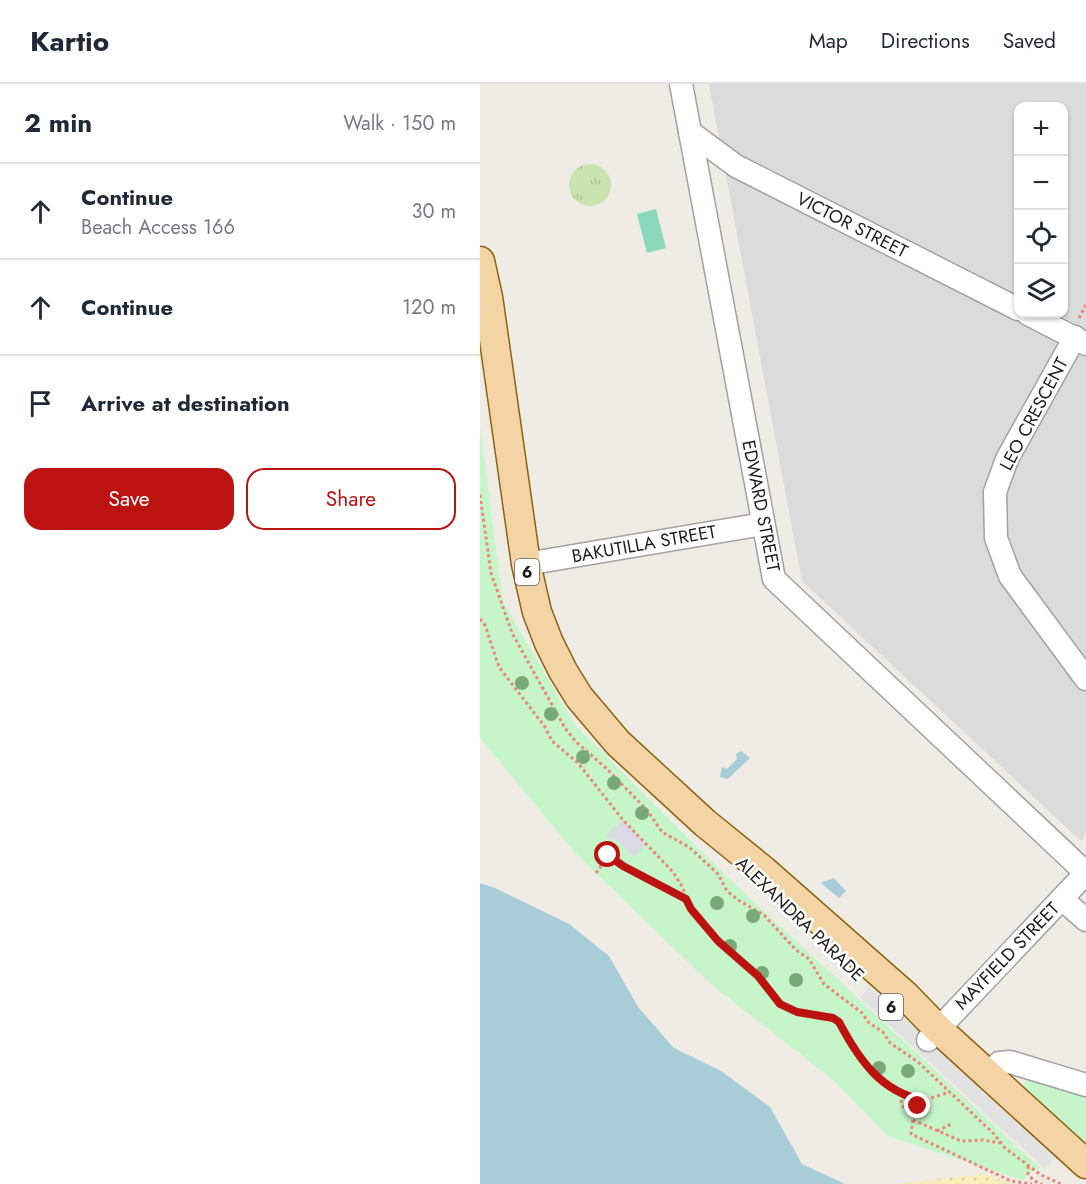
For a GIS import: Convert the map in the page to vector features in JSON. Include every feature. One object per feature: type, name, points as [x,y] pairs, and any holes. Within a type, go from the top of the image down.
[{"type":"main road","name":"ALEXANDRA PARADE","points":[[480,261],[488,297],[526,564],[537,612],[549,643],[579,697],[618,743],[705,823],[763,870],[906,996],[933,1034],[1086,1182]]},
{"type":"main road","name":"ALEXANDRA PARADE","points":[[933,1034],[988,1074],[1086,1164]]},
{"type":"street","name":"EDWARD STREET","points":[[681,84],[774,579],[1086,873]]},
{"type":"street","name":"VICTOR STREET","points":[[690,132],[735,166],[1014,307]]},
{"type":"street","points":[[1038,318],[1079,334]]},
{"type":"street","name":"LEO CRESCENT","points":[[1079,334],[1007,459],[995,492],[996,538],[1010,576],[1086,679]]},
{"type":"street","name":"BAKUTILLA STREET","points":[[526,564],[763,524]]},
{"type":"street","name":"MAYFIELD STREET","points":[[933,1034],[1086,873]]},
{"type":"street","points":[[1062,899],[1086,920]]},
{"type":"street","points":[[988,1074],[999,1063],[1010,1062],[1086,1085]]},
{"type":"path","points":[[1079,334],[1086,305]]},
{"type":"path","points":[[480,619],[485,625],[499,667],[545,727],[552,741],[578,763],[623,820],[674,872],[684,888],[691,909],[718,941],[758,976],[780,1004],[797,1012],[833,1018],[839,1022],[865,1063],[886,1084],[902,1094],[924,1100],[950,1092]]},
{"type":"path","points":[[596,873],[608,855],[623,866],[686,899]]},
{"type":"path","points":[[902,1094],[902,1106],[915,1112]]},
{"type":"path","points":[[924,1100],[915,1112],[911,1134],[1011,1181],[1032,1184]]},
{"type":"path","points":[[913,1120],[961,1141],[991,1140],[1002,1143]]},
{"type":"path","points":[[937,1131],[951,1124]]},
{"type":"path","points":[[1028,1165],[1028,1174],[1034,1181],[1042,1184]]},
{"type":"shaded area","points":[[709,84],[1086,84],[1086,831],[1082,842],[802,581]]},
{"type":"shaded area","points":[[623,820],[646,844],[634,857],[622,844],[605,836]]},
{"type":"shaded area","points":[[869,987],[1057,1156],[1045,1169],[860,998]]},
{"type":"green space","points":[[590,164],[605,170],[611,185],[605,200],[590,206],[575,200],[569,185],[575,170]]},
{"type":"green space","points":[[656,209],[666,248],[647,253],[637,214]]},
{"type":"green space","points":[[480,427],[503,602],[575,725],[724,874],[1040,1168],[1022,1180],[888,1136],[832,1079],[711,984],[577,855],[480,738]]},
{"type":"green space","points":[[1026,1078],[1086,1095],[1086,1143],[1024,1086]]},
{"type":"sand","points":[[984,1174],[1013,1184],[898,1184]]},
{"type":"water","points":[[741,751],[750,758],[728,779],[720,777],[722,767],[727,769],[737,759],[736,754]]},
{"type":"water","points":[[834,878],[846,891],[839,898],[821,883]]},
{"type":"water","points":[[480,883],[569,924],[609,956],[638,1007],[674,1048],[721,1071],[770,1107],[802,1164],[845,1184],[480,1184]]},
{"type":"route","points":[[608,855],[623,866],[686,899],[691,909],[718,941],[758,976],[780,1004],[797,1012],[833,1018],[839,1022],[865,1063],[897,1092],[924,1100],[918,1106]]}]
